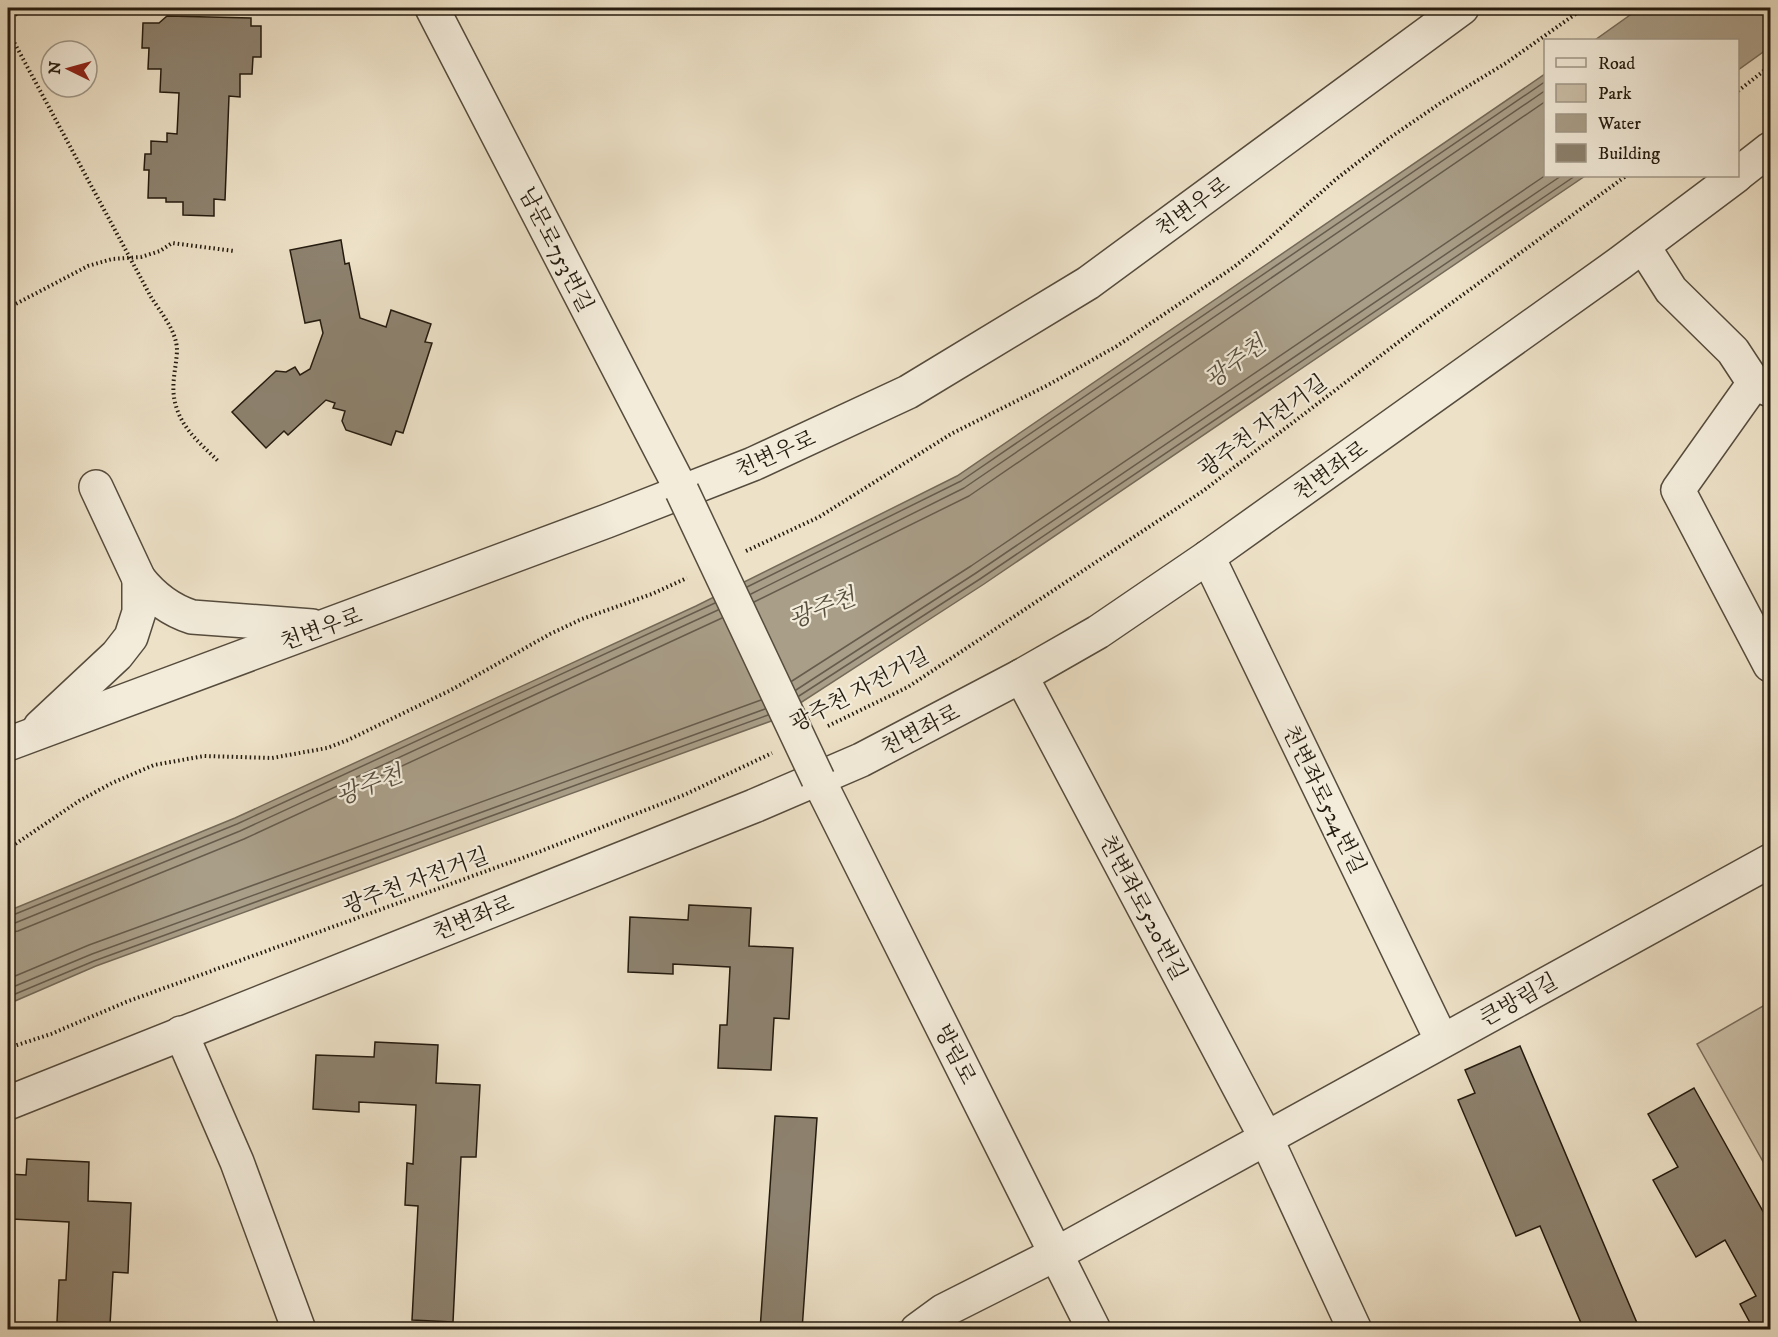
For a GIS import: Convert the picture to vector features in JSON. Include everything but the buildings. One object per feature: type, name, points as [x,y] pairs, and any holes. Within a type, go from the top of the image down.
[{"type":"street","name":"남문로753번길","points":[[432,8],[682,491],[818,779]]},
{"type":"street","name":"천변우로","points":[[19,740],[753,464],[908,392],[1088,283],[1462,8]]},
{"type":"street","name":"천변좌로","points":[[1739,173],[1770,149]]},
{"type":"street","name":"천변좌로","points":[[8,1103],[754,806],[861,760],[1021,676],[1098,632],[1208,557],[1643,246],[1734,177]]},
{"type":"street","points":[[1643,246],[1671,290],[1733,351],[1762,386],[1678,490],[1770,665]]},
{"type":"street","points":[[96,487],[139,579],[169,608],[192,617],[323,627]]},
{"type":"street","name":"천변좌로524번길","points":[[1208,557],[1442,1041]]},
{"type":"street","points":[[19,740],[117,655],[131,637],[139,612],[139,579]]},
{"type":"street","name":"천변좌로520번길","points":[[1021,676],[1266,1138]]},
{"type":"street","name":"방림로","points":[[818,779],[1094,1329]]},
{"type":"street","name":"큰방림길","points":[[917,1329],[943,1311],[1056,1254],[1770,861]]},
{"type":"street","points":[[181,1033],[237,1162],[299,1329]]},
{"type":"street","points":[[1266,1138],[1355,1329]]},
{"type":"path","points":[[8,20],[25,8]]},
{"type":"path","points":[[738,555],[819,517],[951,434],[1048,385],[1118,346],[1234,267],[1335,180],[1388,139],[1506,63],[1584,8]]},
{"type":"path","points":[[8,30],[102,203],[129,258],[173,332],[177,349],[172,384],[176,408],[194,439],[218,461]]},
{"type":"path","points":[[1739,89],[1770,66]]},
{"type":"path","name":"광주천 자전거길","points":[[823,728],[908,687],[1203,491],[1413,331],[1625,177]]},
{"type":"path","points":[[8,308],[88,266],[112,259],[141,257],[160,251],[172,243],[234,251]]},
{"type":"path","points":[[8,849],[79,801],[112,783],[154,765],[204,756],[272,758],[327,748],[348,740],[451,690],[558,630],[610,607],[652,594],[695,574]]},
{"type":"path","name":"광주천 자전거길","points":[[8,1048],[51,1034],[126,1002],[536,853],[684,795],[780,749]]},
{"type":"green space","points":[[1770,1002],[1770,1174],[1697,1044]]},
{"type":"water","points":[[1640,8],[1770,8],[1770,47],[1739,69],[1739,39],[1596,39]]},
{"type":"water","name":"광주천","points":[[1544,75],[1544,177],[1584,177],[984,584],[774,720],[96,966],[8,1004],[8,911],[235,818],[696,606],[957,476]]}]
